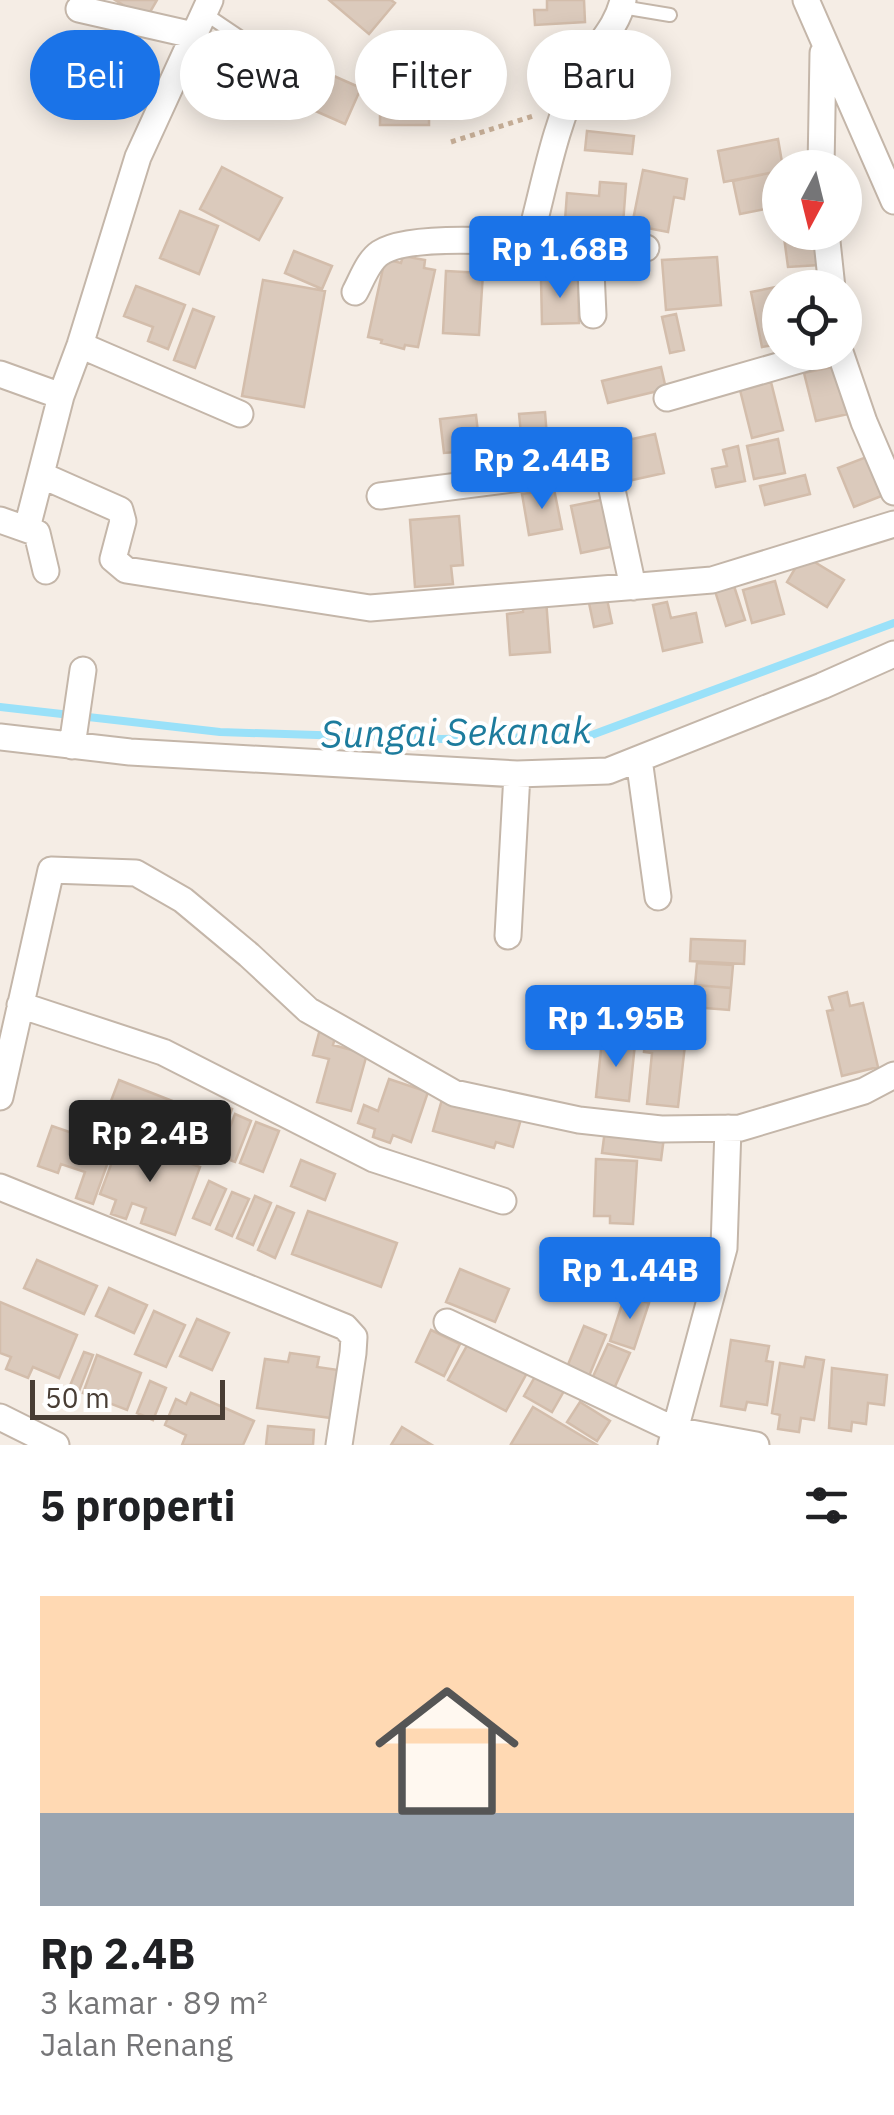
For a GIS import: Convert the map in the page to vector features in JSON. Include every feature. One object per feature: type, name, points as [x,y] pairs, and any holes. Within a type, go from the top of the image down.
[{"type":"street","points":[[806,0],[894,201]]},
{"type":"street","points":[[606,30],[622,3]]},
{"type":"street","points":[[27,528],[62,396],[138,156],[202,16],[79,9]]},
{"type":"street","points":[[821,150],[824,42]]},
{"type":"street","points":[[529,242],[564,120]]},
{"type":"street","points":[[355,292],[373,259],[389,248],[438,241],[529,242],[590,250],[646,248]]},
{"type":"street","points":[[590,250],[593,315]]},
{"type":"street","points":[[80,345],[240,414]]},
{"type":"street","points":[[667,398],[764,370]]},
{"type":"street","points":[[846,370],[894,492]]},
{"type":"street","points":[[0,374],[62,396]]},
{"type":"street","points":[[380,496],[584,470],[600,472],[611,486],[633,586]]},
{"type":"street","points":[[41,475],[120,510],[124,520],[113,559],[126,570],[370,608],[712,580],[894,524]]},
{"type":"street","points":[[0,520],[37,532],[46,571]]},
{"type":"street","points":[[0,737],[516,774],[608,771],[894,654]]},
{"type":"street","points":[[72,743],[82,679]]},
{"type":"street","points":[[639,759],[658,897]]},
{"type":"street","points":[[508,936],[516,774]]},
{"type":"street","points":[[0,1097],[51,870],[136,874],[183,900],[249,954],[308,1010],[454,1092],[579,1120],[662,1129],[740,1128],[864,1091],[894,1075]]},
{"type":"street","points":[[20,1005],[163,1052],[374,1160],[503,1201]]},
{"type":"street","points":[[673,1437],[724,1248],[728,1128]]},
{"type":"street","points":[[0,1187],[345,1327],[354,1338],[339,1445]]},
{"type":"street","points":[[447,1322],[673,1437],[756,1445]]},
{"type":"street","points":[[0,1417],[56,1445]]},
{"type":"lane","points":[[622,3],[670,15]]},
{"type":"lane","points":[[202,16],[225,30]]},
{"type":"path","points":[[451,142],[527,118]]},
{"type":"building","points":[[115,0],[157,0],[146,19]]},
{"type":"building","points":[[329,0],[395,3],[372,30],[364,30]]},
{"type":"building","points":[[547,0],[584,0],[585,22],[535,25],[534,10],[547,10]]},
{"type":"building","points":[[335,77],[355,85],[355,102],[345,124],[335,120]]},
{"type":"building","points":[[380,120],[429,120],[429,125],[380,125]]},
{"type":"building","points":[[587,131],[634,136],[632,154],[585,150]]},
{"type":"building","points":[[778,139],[780,150],[762,150],[762,175],[724,182],[718,151]]},
{"type":"building","points":[[222,167],[282,198],[259,240],[200,209]]},
{"type":"building","points":[[643,170],[687,179],[684,199],[674,197],[668,232],[632,225]]},
{"type":"building","points":[[762,175],[762,210],[740,214],[733,181]]},
{"type":"building","points":[[600,182],[626,184],[622,238],[564,234],[567,193],[599,196]]},
{"type":"building","points":[[180,211],[218,226],[199,274],[160,258]]},
{"type":"building","points":[[786,250],[818,250],[819,265],[788,267]]},
{"type":"building","points":[[294,251],[332,266],[322,289],[285,273]]},
{"type":"building","points":[[403,256],[425,260],[424,268],[435,270],[418,347],[405,345],[404,349],[368,337],[385,259],[401,263]]},
{"type":"building","points":[[717,257],[721,305],[666,310],[662,260]]},
{"type":"building","points":[[446,271],[483,273],[479,335],[443,333]]},
{"type":"building","points":[[578,277],[579,323],[542,324],[541,279]]},
{"type":"building","points":[[263,280],[325,291],[304,407],[242,396]]},
{"type":"building","points":[[136,286],[185,305],[168,349],[148,341],[153,327],[124,316]]},
{"type":"building","points":[[762,290],[762,347],[751,292]]},
{"type":"building","points":[[193,309],[214,317],[195,368],[174,360]]},
{"type":"building","points":[[676,314],[684,350],[670,353],[662,317]]},
{"type":"building","points":[[661,367],[666,389],[608,403],[602,381]]},
{"type":"building","points":[[837,370],[848,414],[816,421],[804,373]]},
{"type":"building","points":[[771,382],[783,430],[752,438],[740,390]]},
{"type":"building","points":[[545,412],[549,462],[524,464],[519,414]]},
{"type":"building","points":[[476,415],[480,450],[444,453],[440,419]]},
{"type":"building","points":[[655,434],[664,473],[628,481],[619,442]]},
{"type":"building","points":[[778,439],[785,473],[754,479],[747,446]]},
{"type":"building","points":[[738,446],[745,481],[716,487],[712,469],[727,466],[723,450]]},
{"type":"building","points":[[869,456],[884,495],[854,507],[838,468]]},
{"type":"building","points":[[805,475],[810,494],[765,505],[760,486]]},
{"type":"building","points":[[554,489],[562,529],[529,535],[522,494]]},
{"type":"building","points":[[606,499],[615,546],[581,553],[571,506]]},
{"type":"building","points":[[459,516],[463,565],[451,566],[453,584],[415,587],[410,520]]},
{"type":"building","points":[[803,555],[844,580],[827,607],[787,582]]},
{"type":"building","points":[[775,581],[784,614],[752,623],[743,590]]},
{"type":"building","points":[[734,586],[745,620],[726,626],[715,591]]},
{"type":"building","points":[[546,599],[550,652],[510,655],[507,614],[523,612],[523,601]]},
{"type":"building","points":[[607,599],[612,623],[594,627],[589,603]]},
{"type":"building","points":[[667,602],[671,618],[696,613],[702,642],[663,651],[653,605]]},
{"type":"building","points":[[691,939],[745,941],[744,964],[690,961]]},
{"type":"building","points":[[697,963],[733,965],[731,988],[695,985]]},
{"type":"building","points":[[695,985],[731,988],[729,1010],[693,1007]]},
{"type":"building","points":[[847,992],[850,1006],[863,1003],[878,1067],[842,1076],[827,1011],[833,1010],[829,997]]},
{"type":"building","points":[[561,1017],[600,1021],[597,1042],[559,1039]]},
{"type":"building","points":[[320,1029],[336,1034],[333,1045],[367,1054],[351,1111],[317,1102],[329,1059],[313,1055]]},
{"type":"building","points":[[646,1032],[686,1036],[678,1107],[647,1104],[652,1053],[644,1052]]},
{"type":"building","points":[[602,1040],[635,1044],[629,1101],[596,1097]]},
{"type":"building","points":[[389,1079],[428,1092],[411,1142],[393,1135],[390,1143],[373,1137],[375,1129],[358,1123],[364,1105],[378,1111]]},
{"type":"building","points":[[119,1080],[175,1102],[162,1136],[106,1114]]},
{"type":"building","points":[[443,1096],[521,1119],[513,1147],[496,1142],[494,1148],[433,1131]]},
{"type":"building","points":[[213,1102],[232,1109],[217,1149],[198,1142]]},
{"type":"building","points":[[235,1114],[251,1121],[235,1162],[219,1156]]},
{"type":"building","points":[[256,1122],[279,1131],[263,1172],[240,1163]]},
{"type":"building","points":[[52,1126],[104,1144],[98,1159],[108,1162],[93,1204],[76,1198],[85,1172],[61,1164],[58,1173],[38,1166]]},
{"type":"building","points":[[605,1130],[664,1137],[661,1160],[602,1153]]},
{"type":"building","points":[[121,1138],[200,1167],[175,1235],[141,1223],[146,1208],[132,1203],[126,1219],[111,1214],[116,1200],[100,1194]]},
{"type":"building","points":[[596,1159],[637,1161],[633,1224],[610,1223],[610,1216],[594,1216]]},
{"type":"building","points":[[301,1160],[335,1174],[325,1200],[291,1186]]},
{"type":"building","points":[[209,1181],[226,1189],[210,1225],[193,1218]]},
{"type":"building","points":[[232,1192],[249,1199],[232,1236],[216,1229]]},
{"type":"building","points":[[255,1196],[271,1203],[253,1245],[237,1238]]},
{"type":"building","points":[[277,1206],[294,1213],[275,1258],[258,1250]]},
{"type":"building","points":[[308,1211],[397,1243],[381,1287],[292,1254]]},
{"type":"building","points":[[37,1260],[97,1286],[84,1314],[24,1288]]},
{"type":"building","points":[[460,1269],[509,1289],[495,1322],[446,1302]]},
{"type":"building","points":[[109,1288],[147,1305],[134,1333],[96,1316]]},
{"type":"building","points":[[625,1295],[649,1303],[634,1349],[610,1341]]},
{"type":"building","points":[[0,1302],[77,1335],[59,1378],[33,1367],[28,1378],[6,1369],[11,1357],[0,1353]]},
{"type":"building","points":[[154,1311],[185,1325],[166,1367],[135,1354]]},
{"type":"building","points":[[197,1319],[229,1333],[212,1370],[180,1356]]},
{"type":"building","points":[[584,1326],[606,1335],[589,1376],[567,1367]]},
{"type":"building","points":[[431,1330],[460,1344],[444,1376],[416,1362]]},
{"type":"building","points":[[731,1340],[769,1346],[766,1361],[773,1362],[767,1405],[747,1402],[745,1410],[721,1406]]},
{"type":"building","points":[[469,1342],[527,1373],[506,1411],[448,1380]]},
{"type":"building","points":[[608,1344],[630,1353],[613,1391],[591,1381]]},
{"type":"building","points":[[84,1352],[93,1355],[79,1391],[69,1388]]},
{"type":"building","points":[[290,1353],[319,1357],[317,1367],[338,1370],[331,1418],[257,1408],[265,1359],[288,1362]]},
{"type":"building","points":[[97,1355],[141,1373],[127,1410],[83,1393]]},
{"type":"building","points":[[806,1357],[824,1360],[814,1420],[801,1418],[799,1432],[778,1429],[780,1415],[772,1413],[780,1363],[804,1367]]},
{"type":"building","points":[[832,1368],[887,1375],[884,1405],[868,1403],[866,1424],[852,1422],[851,1431],[829,1428]]},
{"type":"building","points":[[536,1375],[564,1391],[552,1412],[524,1396]]},
{"type":"building","points":[[150,1381],[166,1388],[153,1420],[137,1413]]},
{"type":"building","points":[[191,1393],[254,1421],[243,1445],[182,1445],[186,1435],[165,1425],[176,1399],[186,1404]]},
{"type":"building","points":[[580,1402],[610,1421],[597,1441],[567,1422]]},
{"type":"building","points":[[533,1407],[597,1445],[511,1444]]},
{"type":"building","points":[[268,1426],[314,1430],[313,1445],[266,1445]]},
{"type":"building","points":[[402,1427],[432,1445],[391,1445]]},
{"type":"waterway","name":"Sungai Sekanak","points":[[0,707],[220,732],[442,739],[589,736],[894,623]]}]
